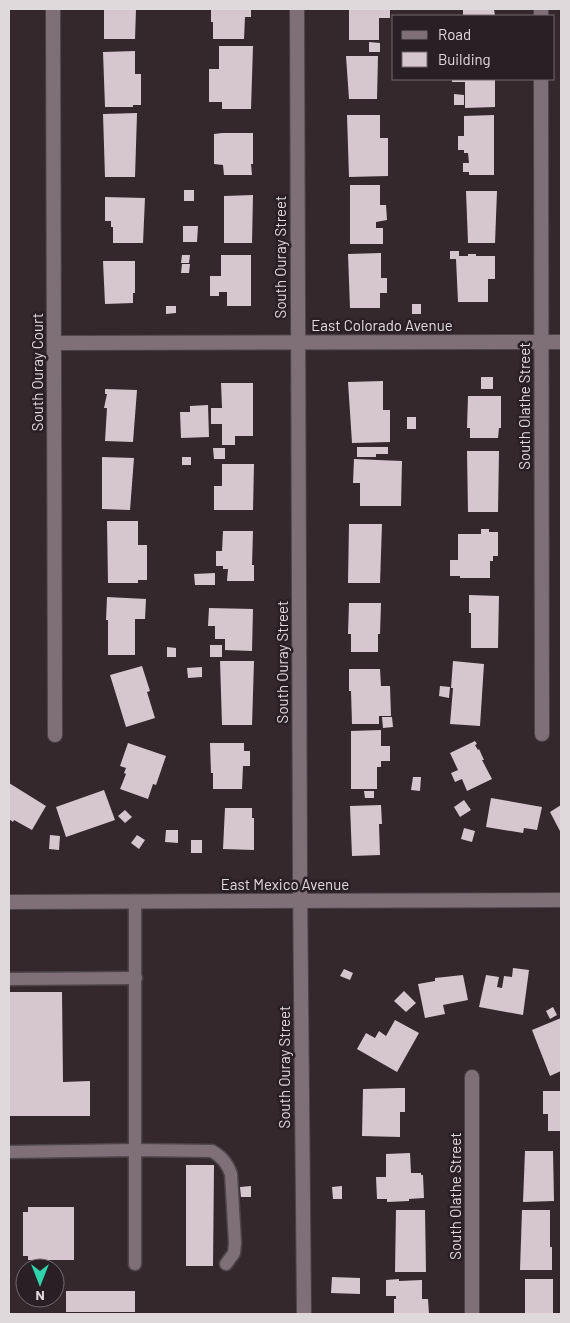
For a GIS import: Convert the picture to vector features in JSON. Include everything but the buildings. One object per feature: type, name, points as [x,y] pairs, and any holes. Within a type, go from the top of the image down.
[{"type":"street","name":"South Ouray Court","points":[[53,9],[55,735]]},
{"type":"street","name":"South Ouray Street","points":[[297,9],[300,901],[304,1314]]},
{"type":"street","name":"South Olathe Street","points":[[541,80],[542,734]]},
{"type":"street","name":"East Colorado Avenue","points":[[54,343],[561,342]]},
{"type":"street","name":"East Mexico Avenue","points":[[9,902],[561,900]]},
{"type":"street","name":"South Olathe Street","points":[[472,1077],[472,1314]]},
{"type":"lane","points":[[134,1264],[135,901]]},
{"type":"lane","points":[[9,979],[136,978]]},
{"type":"lane","points":[[9,1152],[134,1150],[212,1152],[224,1160],[231,1174],[235,1243],[234,1253],[226,1264]]}]
